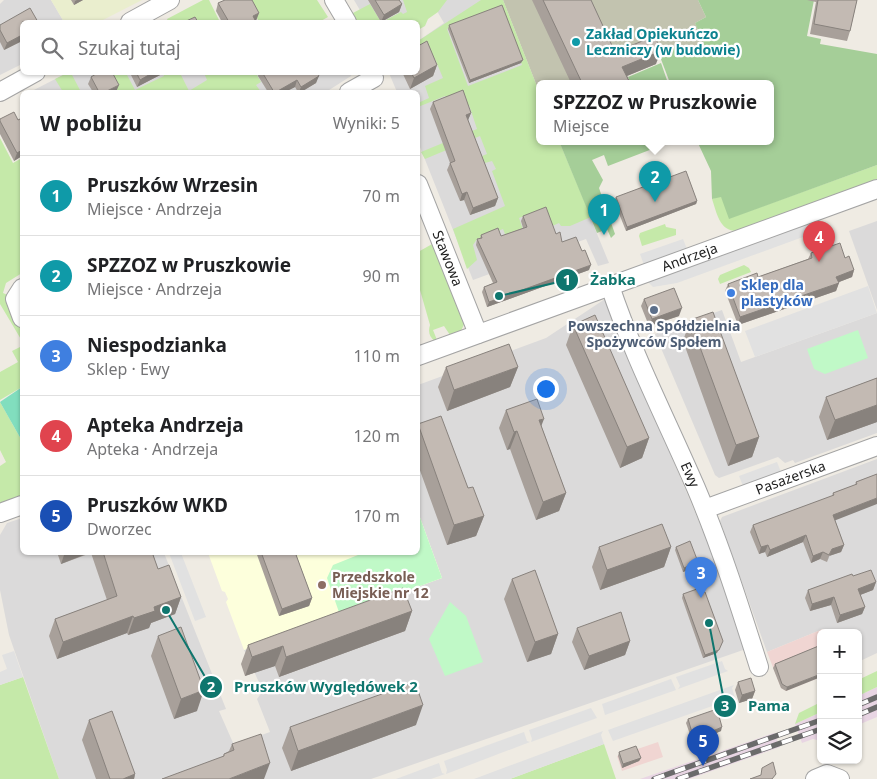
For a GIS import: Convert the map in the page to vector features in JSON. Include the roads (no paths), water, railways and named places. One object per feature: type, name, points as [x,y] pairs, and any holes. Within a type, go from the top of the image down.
[{"type":"street","points":[[134,20],[170,0]]},
{"type":"street","points":[[334,0],[346,20]]},
{"type":"street","points":[[0,92],[31,75]]},
{"type":"street","points":[[354,90],[375,81]]},
{"type":"street","name":"Andrzeja","points":[[420,355],[877,188]]},
{"type":"street","name":"Stawowa","points":[[420,189],[478,334]]},
{"type":"street","name":"Ewy","points":[[610,286],[623,323],[705,509],[743,614],[759,667]]},
{"type":"street","points":[[19,292],[16,306],[20,314]]},
{"type":"street","name":"Pasażerska","points":[[705,509],[877,446]]},
{"type":"street","points":[[0,513],[20,506]]},
{"type":"street","points":[[814,779],[827,774],[840,779]]},
{"type":"railway","points":[[862,703],[877,697]]},
{"type":"railway","points":[[862,713],[877,707]]},
{"type":"railway","points":[[654,779],[817,721]]},
{"type":"railway","points":[[678,779],[817,730]]},
{"type":"place","name":"Zakład Opiekuńczo Leczniczy (w budowie)","points":[[576,42]]},
{"type":"place","name":"SPZZOZ w Pruszkowie","points":[[655,202]]},
{"type":"place","name":"Pruszków Wrzesin","points":[[604,235]]},
{"type":"place","name":"Apteka Andrzeja","points":[[819,262]]},
{"type":"place","name":"Sklep dla plastyków","points":[[731,293]]},
{"type":"place","name":"Żabka","points":[[499,296]]},
{"type":"place","name":"Powszechna Spółdzielnia Spożywców Społem","points":[[654,310]]},
{"type":"place","name":"Przedszkole Miejskie nr 12","points":[[322,585]]},
{"type":"place","name":"Niespodzianka","points":[[701,598]]},
{"type":"place","name":"Pruszków Wyględówek 2","points":[[166,610]]},
{"type":"place","name":"Pama","points":[[709,623]]},
{"type":"place","name":"Pruszków WKD","points":[[703,766]]}]
